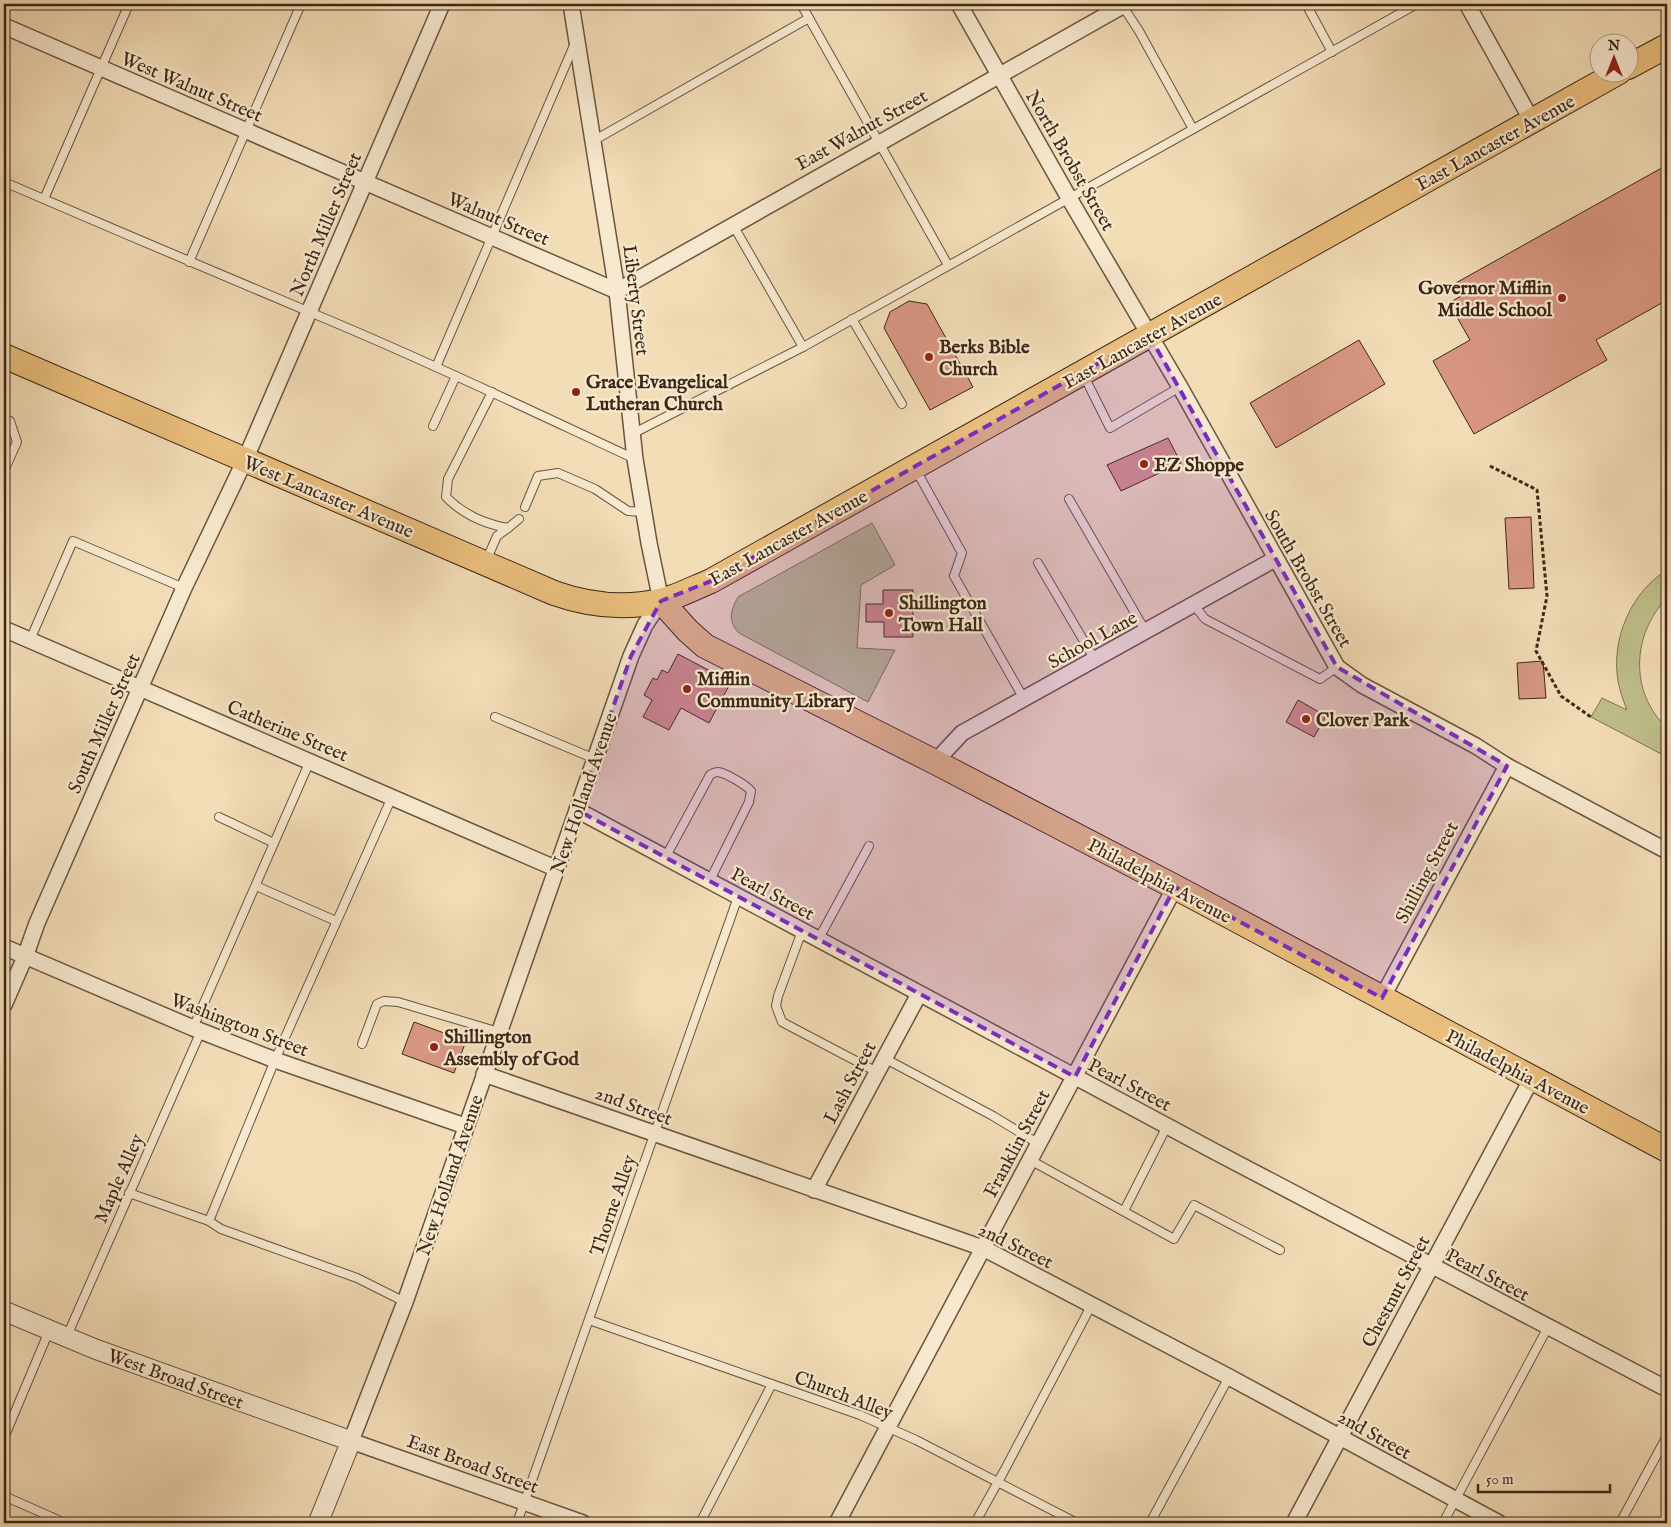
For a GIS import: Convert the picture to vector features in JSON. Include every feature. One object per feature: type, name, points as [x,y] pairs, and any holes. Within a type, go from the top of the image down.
[{"type":"main road","points":[[1638,62],[1667,46]]},
{"type":"main road","name":"East Lancaster Avenue","points":[[661,601],[710,581],[1082,372],[1251,280],[1601,82]]},
{"type":"main road","name":"West Lancaster Avenue","points":[[4,356],[554,593],[573,600],[602,605],[661,601]]},
{"type":"main road","name":"Philadelphia Avenue","points":[[661,601],[688,631],[705,646],[935,762],[1174,887],[1667,1150]]},
{"type":"street","name":"North Miller Street","points":[[245,460],[442,4]]},
{"type":"street","name":"Liberty Street","points":[[571,4],[617,291],[631,434],[661,601]]},
{"type":"street","name":"North Brobst Street","points":[[959,4],[1149,335]]},
{"type":"street","name":"East Walnut Street","points":[[617,291],[1123,4]]},
{"type":"street","points":[[1467,4],[1532,121]]},
{"type":"street","name":"West Walnut Street","points":[[4,26],[365,182]]},
{"type":"street","name":"Walnut Street","points":[[365,182],[617,291]]},
{"type":"street","name":"South Brobst Street","points":[[1149,335],[1337,667],[1362,685],[1476,746],[1507,766],[1667,851]]},
{"type":"street","name":"South Miller Street","points":[[4,1005],[37,923],[184,588],[245,460]]},
{"type":"street","name":"School Lane","points":[[935,762],[962,733],[1276,560]]},
{"type":"street","name":"New Holland Avenue","points":[[318,1523],[405,1302],[631,656],[645,625],[661,601]]},
{"type":"street","name":"Catherine Street","points":[[4,629],[557,869]]},
{"type":"street","name":"Shilling Street","points":[[1382,998],[1507,766]]},
{"type":"street","name":"Pearl Street","points":[[577,810],[1074,1077],[1667,1389]]},
{"type":"street","name":"Franklin Street","points":[[837,1523],[1174,887]]},
{"type":"street","name":"Washington Street","points":[[4,947],[197,1030],[275,1060],[465,1126]]},
{"type":"street","name":"Lash Street","points":[[814,1190],[919,994]]},
{"type":"street","name":"2nd Street","points":[[484,1074],[983,1248],[1229,1377],[1499,1523]]},
{"type":"street","name":"Chestnut Street","points":[[1294,1523],[1532,1078]]},
{"type":"street","name":"West Broad Street","points":[[4,1312],[66,1338],[351,1441]]},
{"type":"street","name":"East Broad Street","points":[[351,1441],[583,1523]]},
{"type":"lane","points":[[44,199],[129,4]]},
{"type":"lane","points":[[189,262],[301,4]]},
{"type":"lane","points":[[801,4],[948,265]]},
{"type":"lane","points":[[1123,4],[1140,31],[1193,129]]},
{"type":"lane","points":[[1306,4],[1332,52]]},
{"type":"lane","points":[[631,434],[803,347],[1417,4]]},
{"type":"lane","points":[[593,141],[809,18]]},
{"type":"lane","points":[[436,367],[577,39]]},
{"type":"lane","points":[[4,182],[436,367],[635,459]]},
{"type":"lane","points":[[733,224],[803,347]]},
{"type":"lane","points":[[852,319],[902,404]]},
{"type":"lane","points":[[1082,372],[1110,428],[1180,387]]},
{"type":"lane","points":[[433,426],[456,376]]},
{"type":"lane","points":[[492,392],[448,479],[446,497],[458,508],[492,525],[508,528]]},
{"type":"lane","points":[[4,418],[10,421],[17,442],[4,471]]},
{"type":"lane","points":[[914,467],[962,553],[954,576],[1024,699]]},
{"type":"lane","points":[[525,507],[538,476],[558,474],[595,489],[628,511],[644,512]]},
{"type":"lane","points":[[1069,500],[1146,632]]},
{"type":"lane","points":[[485,564],[497,536],[519,519]]},
{"type":"lane","points":[[30,640],[73,541],[184,588]]},
{"type":"lane","points":[[1038,563],[1095,660]]},
{"type":"lane","points":[[1194,605],[1205,619],[1320,679],[1337,667]]},
{"type":"lane","points":[[495,717],[595,759]]},
{"type":"lane","name":"Maple Alley","points":[[66,1338],[129,1193],[274,843],[310,761]]},
{"type":"lane","points":[[665,858],[710,775],[720,772],[746,786],[751,791],[750,802],[709,882]]},
{"type":"lane","points":[[209,1221],[275,1060],[392,797]]},
{"type":"lane","points":[[219,817],[274,843]]},
{"type":"lane","points":[[818,940],[870,846]]},
{"type":"lane","points":[[256,886],[336,921]]},
{"type":"lane","name":"Thorne Alley","points":[[517,1523],[738,897]]},
{"type":"lane","points":[[802,931],[778,996],[776,1006],[782,1022],[993,1116],[1038,1144]]},
{"type":"lane","points":[[362,1044],[377,1004],[384,1002],[398,1002],[499,1032]]},
{"type":"lane","points":[[1124,1211],[1167,1126]]},
{"type":"lane","points":[[1030,1160],[1174,1238],[1194,1205],[1280,1250]]},
{"type":"lane","points":[[129,1193],[209,1221],[221,1229],[357,1278],[405,1302]]},
{"type":"lane","points":[[974,1523],[996,1482],[1004,1472],[1091,1306]]},
{"type":"lane","name":"Church Alley","points":[[589,1320],[860,1415],[916,1440],[1077,1523]]},
{"type":"lane","points":[[1443,1523],[1548,1327]]},
{"type":"lane","points":[[4,1438],[48,1331]]},
{"type":"lane","points":[[1150,1523],[1229,1377]]},
{"type":"lane","points":[[700,1523],[772,1384]]},
{"type":"lane","points":[[1620,1523],[1667,1436]]},
{"type":"lane","points":[[4,1496],[65,1523]]},
{"type":"path","points":[[1490,466],[1537,490],[1547,596],[1536,651],[1561,696],[1592,717]]},
{"type":"highlighted area","points":[[1149,335],[1337,667],[1507,766],[1382,998],[1175,887],[1075,1077],[577,810],[631,656],[661,601],[711,581]]},
{"type":"green space","points":[[872,523],[895,565],[861,585],[857,648],[895,650],[868,702],[739,633],[735,629],[731,615],[738,597]]},
{"type":"green space","points":[[1667,570],[1667,598],[1655,612],[1647,628],[1642,645],[1640,663],[1641,681],[1646,698],[1655,714],[1667,728],[1667,757],[1591,717],[1602,698],[1627,710],[1618,681],[1618,649],[1621,633],[1626,618],[1643,591],[1654,579]]},
{"type":"building","name":"Governor Mifflin Middle School","points":[[1667,165],[1667,300],[1596,340],[1607,360],[1474,434],[1433,361],[1470,340],[1449,303],[1461,296],[1454,284]]},
{"type":"building","name":"Berks Bible Church","points":[[909,301],[927,304],[973,387],[930,410],[884,328],[890,312]]},
{"type":"building","points":[[1359,340],[1385,384],[1276,448],[1250,403]]},
{"type":"building","name":"EZ Shoppe","points":[[1168,438],[1181,463],[1121,491],[1107,465]]},
{"type":"building","points":[[1531,517],[1534,588],[1509,589],[1505,518]]},
{"type":"building","name":"Shillington Town Hall","points":[[883,590],[913,590],[913,637],[884,637],[884,622],[866,622],[866,604],[883,604]]},
{"type":"building","name":"Mifflin Community Library","points":[[678,654],[731,682],[709,723],[681,708],[669,730],[643,717],[652,700],[644,695],[653,678],[657,680],[662,670],[668,673]]},
{"type":"building","points":[[1543,661],[1546,698],[1519,699],[1517,663]]},
{"type":"building","name":"Clover Park","points":[[1298,700],[1326,716],[1314,737],[1286,722]]},
{"type":"building","name":"Shillington Assembly of God","points":[[414,1022],[466,1041],[454,1073],[402,1054]]},
{"type":"place","name":"Governor Mifflin Middle School","points":[[1562,298]]},
{"type":"place","name":"Berks Bible Church","points":[[929,357]]},
{"type":"place","name":"Grace Evangelical Lutheran Church","points":[[576,392]]},
{"type":"place","name":"EZ Shoppe","points":[[1144,464]]},
{"type":"place","name":"Shillington Town Hall","points":[[889,613]]},
{"type":"place","name":"Mifflin Community Library","points":[[687,689]]},
{"type":"place","name":"Clover Park","points":[[1306,719]]},
{"type":"place","name":"Shillington Assembly of God","points":[[434,1047]]}]
